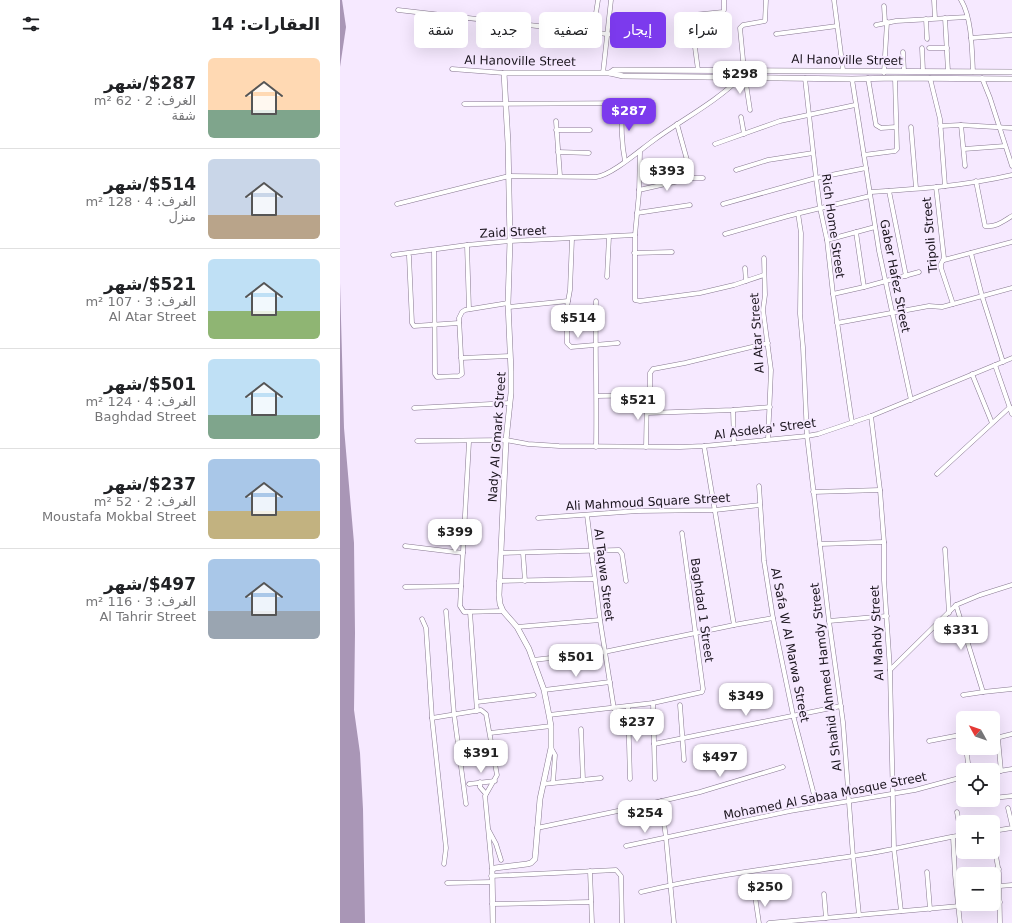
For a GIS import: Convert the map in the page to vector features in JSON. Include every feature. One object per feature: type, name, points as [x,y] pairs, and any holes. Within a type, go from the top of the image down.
[{"type":"street","points":[[596,12],[598,0]]},
{"type":"street","points":[[603,73],[606,34],[611,0]]},
{"type":"street","points":[[698,70],[691,17],[693,15],[723,12],[724,0]]},
{"type":"street","points":[[744,70],[740,28],[743,25],[765,21],[766,0]]},
{"type":"street","points":[[834,0],[843,70]]},
{"type":"street","points":[[934,0],[935,18]]},
{"type":"street","points":[[961,0],[967,17],[971,38],[973,72]]},
{"type":"street","points":[[884,6],[886,22],[884,78]]},
{"type":"street","points":[[398,10],[610,35]]},
{"type":"street","points":[[876,25],[886,22],[967,17]]},
{"type":"street","points":[[945,18],[948,71]]},
{"type":"street","points":[[926,19],[927,39]]},
{"type":"street","points":[[776,34],[837,26]]},
{"type":"street","points":[[971,38],[1012,36]]},
{"type":"street","points":[[922,48],[923,71]]},
{"type":"street","points":[[929,48],[947,48]]},
{"type":"street","points":[[903,52],[904,71]]},
{"type":"street","name":"Al Hanoville Street","points":[[452,69],[504,73],[610,73],[623,76],[852,79],[1012,78]]},
{"type":"street","name":"Al Hanoville Street","points":[[610,73],[614,70],[1012,72]]},
{"type":"street","name":"Nady Al Gmark Street","points":[[503,611],[500,604],[499,581],[506,440],[512,371],[508,305],[510,241],[509,176],[504,73]]},
{"type":"street","points":[[397,204],[509,176],[600,177],[640,152],[654,140],[721,95],[743,77],[750,110]]},
{"type":"street","name":"Rich Home Street","points":[[805,78],[820,208],[827,240],[832,294],[852,423]]},
{"type":"street","points":[[868,78],[876,124],[881,128],[896,127]]},
{"type":"street","points":[[864,155],[896,150],[895,78]]},
{"type":"street","points":[[930,78],[939,112],[944,186]]},
{"type":"street","points":[[982,78],[1012,166]]},
{"type":"street","name":"Gaber Hafez Street","points":[[852,79],[875,227],[911,400]]},
{"type":"street","points":[[622,103],[620,127],[625,161]]},
{"type":"street","points":[[464,104],[648,103]]},
{"type":"street","points":[[715,144],[780,121],[855,105]]},
{"type":"street","points":[[741,118],[744,134]]},
{"type":"street","points":[[556,121],[560,176]]},
{"type":"street","points":[[677,124],[692,178]]},
{"type":"street","points":[[940,126],[962,125],[1012,128]]},
{"type":"street","points":[[962,125],[965,166]]},
{"type":"street","points":[[911,127],[916,188]]},
{"type":"street","points":[[556,130],[590,130]]},
{"type":"street","points":[[964,149],[1005,146]]},
{"type":"street","points":[[558,152],[589,153]]},
{"type":"street","points":[[640,152],[639,190],[634,254],[635,300],[640,301],[700,293],[764,275]]},
{"type":"street","points":[[736,170],[768,160],[813,153]]},
{"type":"street","points":[[722,204],[816,178],[866,168]]},
{"type":"street","points":[[726,234],[798,213],[889,190],[936,187],[976,182],[1012,175]]},
{"type":"street","points":[[639,190],[692,178],[703,178]]},
{"type":"street","points":[[976,182],[985,226],[989,227],[999,224],[1012,216]]},
{"type":"street","name":"Tripoli Street","points":[[936,187],[944,260],[941,264],[941,268],[953,304]]},
{"type":"street","points":[[889,190],[906,276]]},
{"type":"street","points":[[637,213],[690,205]]},
{"type":"street","name":"Al Shahid Ahmed Hamdy Street","points":[[798,213],[801,233],[800,314],[807,436],[840,706],[850,800],[853,856],[859,916]]},
{"type":"street","points":[[827,240],[875,227]]},
{"type":"street","name":"Rich Home Street","points":[[856,232],[864,287]]},
{"type":"street","name":"Zaid Street","points":[[393,255],[510,241],[635,235]]},
{"type":"street","points":[[607,277],[609,237]]},
{"type":"street","points":[[572,239],[570,290],[568,301],[568,345],[571,347],[618,343]]},
{"type":"street","points":[[944,260],[1012,242]]},
{"type":"street","points":[[467,245],[469,309]]},
{"type":"street","points":[[434,250],[436,376],[439,378],[461,375],[459,323],[460,314],[462,312],[469,309],[568,301]]},
{"type":"street","points":[[634,254],[672,252]]},
{"type":"street","points":[[971,253],[982,296],[1003,362]]},
{"type":"street","points":[[409,256],[413,325],[415,327],[459,323]]},
{"type":"street","name":"Al Atar Street","points":[[764,258],[765,295],[763,310],[770,370],[768,439]]},
{"type":"street","points":[[745,268],[746,281]]},
{"type":"street","points":[[832,294],[886,282],[919,272]]},
{"type":"street","points":[[837,323],[929,306],[953,304],[1012,288]]},
{"type":"street","points":[[596,301],[596,447]]},
{"type":"street","points":[[646,447],[647,396],[650,392],[650,373],[653,369],[685,363],[768,343]]},
{"type":"street","points":[[461,358],[510,356]]},
{"type":"street","name":"Al Asdeka' Street","points":[[417,441],[469,442],[506,440],[528,444],[596,447],[646,447],[704,446],[807,436],[818,434],[871,416],[1012,358]]},
{"type":"street","points":[[995,365],[1012,414]]},
{"type":"street","points":[[972,374],[992,423]]},
{"type":"street","points":[[597,396],[647,396]]},
{"type":"street","points":[[414,408],[467,404],[510,403]]},
{"type":"street","points":[[647,413],[770,407]]},
{"type":"street","points":[[937,474],[1010,407]]},
{"type":"street","points":[[733,410],[734,443]]},
{"type":"street","name":"Al Mahdy Street","points":[[871,416],[880,490],[884,542],[890,670],[894,849],[901,911]]},
{"type":"street","points":[[469,442],[461,608],[464,612],[503,611],[517,627],[529,648],[544,690],[551,726],[551,748],[543,784],[537,828],[535,859],[531,863],[495,868],[492,873]]},
{"type":"street","points":[[704,446],[734,625]]},
{"type":"street","name":"Al Safa W Al Marwa Street","points":[[759,486],[764,562],[773,618],[793,716],[817,806]]},
{"type":"street","points":[[813,492],[880,490]]},
{"type":"street","name":"Ali Mahmoud Square Street","points":[[538,518],[638,511],[715,510],[760,505]]},
{"type":"street","name":"Al Taqwa Street","points":[[587,515],[590,550],[604,652],[614,709]]},
{"type":"street","name":"Baghdad 1 Street","points":[[653,703],[700,693],[703,691],[682,534]]},
{"type":"street","points":[[820,544],[884,542]]},
{"type":"street","points":[[405,546],[463,553]]},
{"type":"street","points":[[501,553],[616,549],[621,551],[626,581]]},
{"type":"street","points":[[945,549],[948,613]]},
{"type":"street","points":[[523,553],[525,581]]},
{"type":"street","points":[[499,581],[594,579]]},
{"type":"street","points":[[890,670],[956,606],[980,595],[1012,585]]},
{"type":"street","points":[[405,587],[461,586]]},
{"type":"street","points":[[956,606],[983,692]]},
{"type":"street","points":[[446,611],[454,714],[466,804]]},
{"type":"street","points":[[470,612],[478,711]]},
{"type":"street","points":[[829,621],[887,616]]},
{"type":"street","points":[[533,660],[604,652],[773,618]]},
{"type":"street","points":[[422,619],[426,628],[432,718],[446,848],[444,864]]},
{"type":"street","points":[[517,627],[600,620]]},
{"type":"street","points":[[544,690],[610,682]]},
{"type":"street","points":[[964,695],[1012,689]]},
{"type":"street","points":[[477,702],[534,695]]},
{"type":"street","points":[[549,715],[614,709],[653,703],[655,779]]},
{"type":"street","points":[[680,705],[684,760]]},
{"type":"street","points":[[654,744],[840,706]]},
{"type":"street","points":[[628,707],[630,779]]},
{"type":"street","points":[[432,718],[482,710],[486,714],[497,771],[495,781],[486,794]]},
{"type":"street","points":[[490,733],[551,726]]},
{"type":"street","points":[[581,729],[583,780]]},
{"type":"street","points":[[1012,734],[999,737],[1001,771],[1012,769]]},
{"type":"street","points":[[929,741],[956,736]]},
{"type":"street","points":[[551,748],[554,755],[553,782]]},
{"type":"street","points":[[537,828],[700,792],[783,768]]},
{"type":"street","points":[[543,784],[601,778]]},
{"type":"street","name":"Mohamed Al Sabaa Mosque Street","points":[[626,846],[790,811],[915,790],[956,779]]},
{"type":"street","points":[[469,784],[495,781]]},
{"type":"street","points":[[480,782],[480,787],[486,794],[492,873],[493,923]]},
{"type":"street","points":[[1000,797],[1012,796]]},
{"type":"street","points":[[661,801],[674,923]]},
{"type":"street","points":[[1000,830],[1012,827],[1008,808]]},
{"type":"street","points":[[488,830],[496,844],[501,860]]},
{"type":"street","points":[[953,837],[956,884]]},
{"type":"street","points":[[641,892],[670,885],[755,870],[853,856],[956,837]]},
{"type":"street","points":[[492,873],[616,870],[620,873],[622,923]]},
{"type":"street","points":[[590,871],[592,923]]},
{"type":"street","points":[[927,872],[930,909]]},
{"type":"street","points":[[447,883],[492,882]]},
{"type":"street","points":[[1000,886],[1012,885]]},
{"type":"street","points":[[824,894],[826,918]]},
{"type":"street","points":[[755,896],[759,923]]},
{"type":"street","points":[[492,904],[591,902]]},
{"type":"street","points":[[769,923],[956,907]]},
{"type":"street","points":[[959,911],[960,923]]},
{"type":"street","points":[[1000,911],[1000,923]]},
{"type":"shaded area","points":[[340,0],[342,0],[346,27],[340,67]]},
{"type":"shaded area","points":[[340,283],[344,428],[354,543],[354,710],[360,753],[363,809],[365,923],[340,923]]}]
